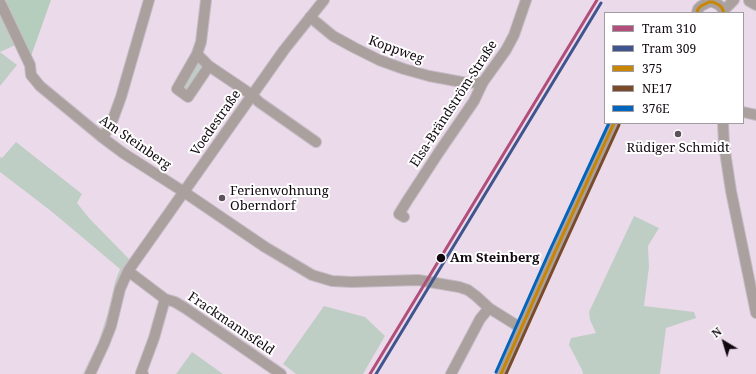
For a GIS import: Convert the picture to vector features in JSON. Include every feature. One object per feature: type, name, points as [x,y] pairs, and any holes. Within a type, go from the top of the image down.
[{"type":"street","points":[[103,138],[113,119],[121,98],[149,0]]},
{"type":"street","points":[[206,0],[201,42],[197,54],[177,89],[188,97],[209,66]]},
{"type":"street","name":"Voedestraße","points":[[90,374],[111,326],[120,289],[128,271],[284,50],[324,0]]},
{"type":"street","name":"Elsa-Brändström-Straße","points":[[404,217],[399,214],[474,101],[483,82],[506,50],[514,35],[526,0]]},
{"type":"street","points":[[712,6],[734,0]]},
{"type":"street","name":"Am Steinberg","points":[[0,2],[30,65],[31,75],[40,86],[123,153],[266,247],[312,275],[332,281],[352,282],[418,280],[453,285],[468,290],[489,308],[521,328]]},
{"type":"street","name":"Koppweg","points":[[310,18],[333,36],[379,60],[429,76],[467,83],[483,82]]},
{"type":"street","points":[[197,54],[209,66],[252,95],[259,102],[316,142]]},
{"type":"street","points":[[744,112],[756,115]]},
{"type":"street","points":[[501,374],[614,124]]},
{"type":"street","points":[[723,124],[724,145],[730,183],[753,285],[752,293],[756,313]]},
{"type":"street","name":"Frackmannsfeld","points":[[128,271],[165,299],[175,302],[185,308],[281,374]]},
{"type":"street","points":[[143,374],[142,373],[165,299]]},
{"type":"street","points":[[451,374],[480,319],[489,308]]},
{"type":"shaded area","points":[[0,0],[6,0],[9,13],[22,42],[0,52]]},
{"type":"shaded area","points":[[0,52],[17,65],[0,86]]},
{"type":"shaded area","points":[[198,62],[204,66],[190,90],[184,91],[181,84]]},
{"type":"shaded area","points":[[16,142],[82,194],[77,203],[89,218],[131,261],[107,326],[87,374],[83,374],[99,341],[120,269],[51,211],[0,172],[0,157],[2,158]]},
{"type":"shaded area","points":[[634,216],[659,228],[648,246],[649,267],[644,306],[694,312],[696,318],[666,328],[660,374],[583,374],[569,345],[571,338],[596,333],[590,320],[589,312]]},
{"type":"shaded area","points":[[324,306],[365,317],[385,336],[363,374],[296,374],[283,364]]},
{"type":"shaded area","points":[[192,352],[202,359],[223,374],[176,374]]},
{"type":"green space","points":[[6,0],[51,0],[30,59],[9,13]]},
{"type":"tram line","name":"310","points":[[370,374],[597,0]]},
{"type":"tram line","name":"309","points":[[376,374],[601,3]]},
{"type":"transit line","name":"375","points":[[697,12],[701,6],[709,2],[719,5],[724,12]]},
{"type":"transit line","name":"376E","points":[[496,372],[550,250],[609,124]]},
{"type":"transit line","name":"375","points":[[501,374],[614,124]]},
{"type":"transit line","name":"NE17","points":[[506,374],[619,125]]},
{"type":"place","name":"Rüdiger Schmidt","points":[[678,134]]},
{"type":"place","name":"Ferienwohnung Oberndorf","points":[[222,198]]},
{"type":"place","name":"Am Steinberg","points":[[441,258]]}]
